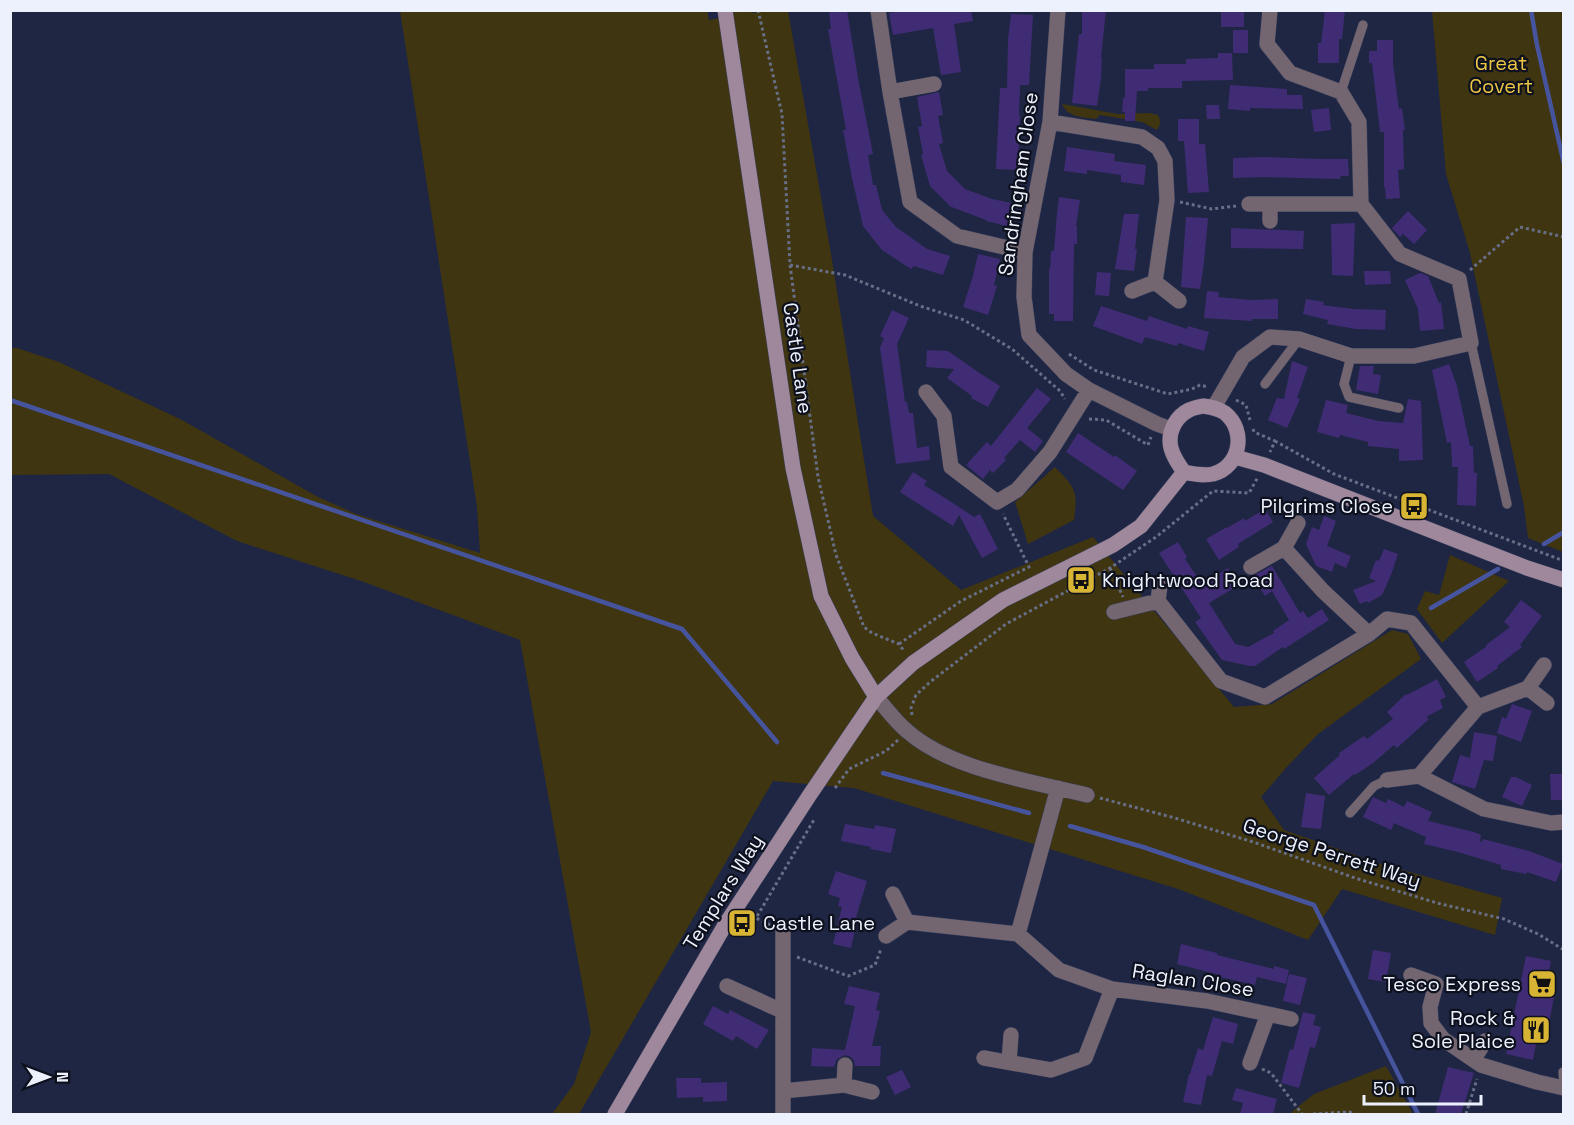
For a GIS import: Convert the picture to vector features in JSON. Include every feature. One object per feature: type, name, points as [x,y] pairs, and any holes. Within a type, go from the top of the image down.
[{"type":"street","name":"Castle Lane","points":[[725,10],[793,468],[821,596],[852,658],[876,697]]},
{"type":"street","points":[[878,10],[910,202],[957,236],[1025,252]]},
{"type":"street","name":"Sandringham Close","points":[[1058,10],[1050,122],[1025,252],[1024,297],[1029,335],[1066,374],[1089,390],[1164,426]]},
{"type":"street","points":[[1214,407],[1243,357],[1269,338],[1299,339],[1351,356],[1414,356],[1471,343],[1459,279],[1400,254],[1361,204],[1359,122],[1341,92],[1290,73],[1267,44],[1270,10]]},
{"type":"street","points":[[890,92],[934,84]]},
{"type":"street","points":[[1050,122],[1142,137],[1158,148],[1165,161],[1167,200],[1155,282]]},
{"type":"street","points":[[1249,204],[1361,204]]},
{"type":"street","points":[[1270,204],[1270,221]]},
{"type":"street","points":[[1132,291],[1155,282]]},
{"type":"street","points":[[1155,282],[1179,301]]},
{"type":"street","points":[[926,392],[944,416],[951,467],[997,502],[1017,490],[1050,452],[1089,390]]},
{"type":"street","points":[[1203,406],[1214,407],[1233,422],[1238,438],[1235,457],[1225,468],[1214,474],[1185,472],[1175,459],[1164,426],[1186,411],[1203,406]]},
{"type":"street","points":[[1235,457],[1264,465],[1563,580]]},
{"type":"street","points":[[1087,795],[980,769],[932,748],[907,731],[876,697],[913,663],[1003,600],[1113,545],[1141,526],[1185,472]]},
{"type":"street","points":[[1251,567],[1284,548],[1298,523]]},
{"type":"street","points":[[1284,548],[1323,591],[1369,634]]},
{"type":"street","points":[[1160,585],[1158,601],[1221,681],[1264,697],[1369,634],[1387,619],[1411,624],[1478,707]]},
{"type":"street","points":[[1121,610],[1158,601]]},
{"type":"street","points":[[1419,776],[1478,707],[1528,688],[1544,665]]},
{"type":"street","points":[[1528,688],[1547,702]]},
{"type":"street","name":"Templars Way","points":[[615,1114],[725,925],[876,697]]},
{"type":"street","points":[[1387,780],[1419,776],[1484,809],[1551,823],[1563,822]]},
{"type":"street","points":[[886,936],[907,921],[1018,934],[1058,788]]},
{"type":"street","points":[[893,894],[907,921]]},
{"type":"street","points":[[783,930],[783,1114]]},
{"type":"street","name":"Raglan Close","points":[[1018,934],[1059,970],[1112,989],[1207,1000],[1291,1020]]},
{"type":"street","points":[[1411,975],[1436,984],[1430,1007],[1431,1023],[1443,1039],[1477,1062],[1537,1082],[1563,1086]]},
{"type":"street","points":[[727,986],[782,1011]]},
{"type":"street","name":"Raglan Close","points":[[984,1058],[1052,1070],[1085,1059],[1112,989]]},
{"type":"street","name":"Raglan Close","points":[[1250,1063],[1268,1014]]},
{"type":"street","points":[[1009,1062],[1011,1035]]},
{"type":"street","points":[[1477,1062],[1485,1041]]},
{"type":"street","points":[[844,1084],[845,1065]]},
{"type":"street","points":[[783,1091],[844,1084],[872,1092]]},
{"type":"lane","points":[[1341,92],[1363,25]]},
{"type":"lane","points":[[1265,384],[1299,339]]},
{"type":"lane","points":[[1471,343],[1507,504]]},
{"type":"lane","points":[[1351,356],[1344,384],[1349,397],[1399,408]]},
{"type":"lane","points":[[1350,813],[1374,786],[1387,780]]},
{"type":"lane","points":[[1563,1072],[1563,1086]]},
{"type":"path","points":[[758,10],[782,114],[790,265],[818,477],[836,555],[864,627],[872,633],[899,644],[930,682]]},
{"type":"path","points":[[1167,200],[1212,209],[1249,204]]},
{"type":"path","points":[[1459,279],[1520,227],[1563,237]]},
{"type":"path","points":[[790,265],[845,275],[920,306],[964,320],[1012,349],[1060,392],[1068,403],[1072,417],[1106,420],[1148,445],[1164,426]]},
{"type":"path","points":[[1275,441],[1334,474],[1563,561]]},
{"type":"path","points":[[829,796],[849,769],[886,751],[907,731],[913,719],[911,708],[913,700],[930,682],[1006,624],[1110,568],[1156,537],[1213,491]]},
{"type":"path","points":[[899,644],[961,601],[1029,567],[997,502]]},
{"type":"path","points":[[1110,568],[1121,610]]},
{"type":"path","name":"George Perrett Way","points":[[1087,795],[1175,818],[1253,842],[1354,878],[1426,900],[1504,919],[1538,934],[1563,950]]},
{"type":"path","points":[[783,930],[756,918],[816,816]]},
{"type":"path","points":[[782,951],[848,976],[875,965],[886,936]]},
{"type":"path","points":[[1466,1114],[1477,1062]]},
{"type":"path","points":[[1250,1063],[1270,1074],[1302,1114]]},
{"type":"path","points":[[1313,1114],[1348,1112],[1355,1114]]},
{"type":"green space","points":[[707,10],[709,20],[732,16],[731,11],[751,11],[752,13],[788,11],[831,254],[873,516],[961,590],[1093,537],[1234,707],[1272,704],[1392,630],[1408,634],[1421,659],[1318,734],[1261,797],[1284,830],[1378,863],[1502,898],[1495,935],[1342,889],[1308,940],[1181,890],[854,788],[773,781],[579,1114],[552,1114],[574,1084],[591,1032],[520,640],[364,582],[237,541],[109,474],[11,475],[11,348],[17,348],[59,362],[182,420],[318,497],[356,514],[480,553],[477,507],[400,11]]},
{"type":"green space","name":"Great Covert","points":[[1432,11],[1563,11],[1563,552],[1528,538],[1524,506],[1470,253],[1446,174]]},
{"type":"green space","points":[[1062,104],[1118,114],[1150,113],[1158,115],[1160,124],[1157,130],[1142,122],[1100,115],[1096,119],[1081,117],[1068,112]]},
{"type":"green space","points":[[1055,467],[1074,490],[1076,502],[1074,520],[1028,544],[1015,502]]},
{"type":"green space","points":[[1450,555],[1509,581],[1442,643],[1417,609],[1425,591],[1439,595]]},
{"type":"green space","points":[[1386,1066],[1413,1114],[1289,1114],[1314,1094]]},
{"type":"building","points":[[829,10],[847,10],[873,154],[868,155],[873,185],[876,185],[882,210],[896,227],[927,249],[950,256],[943,275],[914,266],[911,269],[882,250],[863,226],[843,130],[846,130],[828,29],[831,29]]},
{"type":"building","points":[[906,10],[971,10],[973,21],[954,24],[961,72],[941,75],[933,28],[893,35],[889,13]]},
{"type":"building","points":[[1082,10],[1106,10],[1097,106],[1072,103],[1079,34],[1082,34]]},
{"type":"building","points":[[1221,10],[1244,10],[1244,27],[1221,27]]},
{"type":"building","points":[[1325,10],[1345,10],[1342,39],[1339,39],[1339,63],[1318,63],[1318,43],[1321,43]]},
{"type":"building","points":[[1011,14],[1033,15],[1029,85],[1020,85],[1018,170],[996,169],[1000,88],[1007,88]]},
{"type":"building","points":[[1233,30],[1248,30],[1248,53],[1233,53]]},
{"type":"building","points":[[1377,40],[1393,40],[1393,64],[1399,109],[1402,108],[1405,130],[1403,130],[1404,169],[1398,170],[1400,198],[1386,199],[1384,187],[1384,132],[1380,132],[1372,63],[1369,63],[1369,51],[1377,51]]},
{"type":"building","points":[[1218,53],[1232,53],[1233,80],[1182,81],[1182,88],[1148,88],[1148,91],[1137,91],[1135,121],[1125,121],[1125,112],[1122,112],[1123,98],[1125,98],[1125,69],[1154,69],[1154,64],[1186,64],[1186,59],[1218,58]]},
{"type":"building","points":[[1230,85],[1287,89],[1287,95],[1302,95],[1303,109],[1250,108],[1250,111],[1228,109]]},
{"type":"building","points":[[939,92],[943,115],[938,116],[943,143],[939,144],[947,171],[965,189],[1011,203],[1007,226],[986,221],[949,206],[930,186],[921,155],[923,154],[918,127],[922,126],[917,97]]},
{"type":"building","points":[[1206,105],[1219,105],[1220,119],[1207,119]]},
{"type":"building","points":[[1329,108],[1331,130],[1314,132],[1311,110]]},
{"type":"building","points":[[1178,119],[1199,119],[1199,144],[1205,144],[1209,192],[1188,193],[1184,141],[1178,141]]},
{"type":"building","points":[[1067,147],[1115,154],[1114,161],[1146,165],[1144,185],[1121,182],[1121,175],[1087,170],[1087,174],[1064,171]]},
{"type":"building","points":[[1233,158],[1348,159],[1349,176],[1340,176],[1341,179],[1233,178]]},
{"type":"building","points":[[1059,197],[1080,200],[1076,226],[1077,244],[1074,244],[1073,321],[1054,321],[1054,314],[1049,314],[1049,269],[1051,251],[1054,251]]},
{"type":"building","points":[[1408,211],[1427,230],[1414,244],[1403,234],[1400,237],[1392,228]]},
{"type":"building","points":[[1124,214],[1139,214],[1134,271],[1115,269]]},
{"type":"building","points":[[1186,217],[1208,218],[1200,289],[1181,287]]},
{"type":"building","points":[[1355,223],[1353,276],[1332,275],[1331,224]]},
{"type":"building","points":[[1231,228],[1304,231],[1303,249],[1231,248]]},
{"type":"building","points":[[978,254],[1000,259],[994,285],[997,286],[988,315],[963,307]]},
{"type":"building","points":[[1364,271],[1390,271],[1391,284],[1365,285]]},
{"type":"building","points":[[1097,272],[1111,273],[1109,296],[1095,295]]},
{"type":"building","points":[[1420,273],[1428,276],[1439,303],[1441,302],[1444,329],[1420,331],[1418,309],[1405,280]]},
{"type":"building","points":[[1207,291],[1219,292],[1218,297],[1251,300],[1278,299],[1278,319],[1252,319],[1252,321],[1204,318]]},
{"type":"building","points":[[1306,299],[1324,302],[1323,305],[1386,310],[1385,330],[1356,329],[1327,324],[1328,320],[1303,314]]},
{"type":"building","points":[[1101,306],[1147,321],[1149,316],[1187,329],[1188,326],[1209,332],[1204,351],[1145,337],[1142,344],[1093,326]]},
{"type":"building","points":[[892,310],[909,318],[897,344],[905,402],[907,402],[909,413],[913,413],[917,448],[929,446],[930,460],[896,464],[880,348],[884,338],[880,336]]},
{"type":"building","points":[[927,350],[948,351],[1000,386],[988,407],[971,398],[972,396],[947,378],[954,369],[926,367]]},
{"type":"building","points":[[1292,361],[1308,367],[1297,398],[1300,399],[1287,428],[1268,420],[1277,398],[1284,399]]},
{"type":"building","points":[[1449,364],[1457,386],[1470,446],[1473,446],[1474,473],[1477,473],[1476,506],[1457,505],[1458,467],[1452,467],[1451,442],[1447,443],[1432,370]]},
{"type":"building","points":[[1360,366],[1374,366],[1373,374],[1381,375],[1378,394],[1356,390]]},
{"type":"building","points":[[1037,388],[1051,399],[1027,428],[1043,441],[1035,452],[1020,440],[1004,458],[1006,460],[993,473],[990,470],[983,479],[966,465],[987,442],[991,446]]},
{"type":"building","points":[[1408,399],[1421,401],[1423,460],[1399,461],[1399,449],[1368,446],[1368,442],[1317,432],[1326,400],[1348,405],[1346,413],[1378,421],[1403,423]]},
{"type":"building","points":[[1078,433],[1137,471],[1123,490],[1066,452]]},
{"type":"building","points":[[913,472],[927,481],[924,485],[974,517],[980,514],[998,549],[982,558],[959,515],[953,526],[900,492]]},
{"type":"building","points":[[1265,509],[1273,522],[1238,544],[1239,547],[1219,560],[1206,539]]},
{"type":"building","points":[[1324,516],[1336,521],[1327,546],[1351,556],[1346,568],[1335,563],[1332,572],[1316,566],[1306,544],[1312,527],[1319,530]]},
{"type":"building","points":[[1178,542],[1187,557],[1185,559],[1202,584],[1228,568],[1239,585],[1209,603],[1235,644],[1248,647],[1274,633],[1273,631],[1289,620],[1272,591],[1265,596],[1253,576],[1272,566],[1300,613],[1303,611],[1308,618],[1322,609],[1329,620],[1255,666],[1222,660],[1195,622],[1201,618],[1159,553]]},
{"type":"building","points":[[1384,549],[1398,554],[1391,575],[1382,595],[1368,603],[1367,601],[1360,604],[1353,590],[1376,581],[1369,578],[1376,560],[1379,561]]},
{"type":"building","points":[[1521,600],[1542,616],[1520,645],[1522,647],[1497,666],[1498,668],[1477,682],[1464,662],[1510,627],[1504,622]]},
{"type":"building","points":[[1437,679],[1446,697],[1440,700],[1443,708],[1426,717],[1429,719],[1397,748],[1394,745],[1329,795],[1314,778],[1340,755],[1339,753],[1364,736],[1367,739],[1393,719],[1387,712],[1406,694]]},
{"type":"building","points":[[1512,704],[1532,711],[1521,742],[1497,733],[1502,717],[1506,719]]},
{"type":"building","points":[[1474,732],[1497,736],[1493,761],[1484,760],[1475,789],[1452,782],[1460,755],[1470,758]]},
{"type":"building","points":[[1550,774],[1563,774],[1563,800],[1551,800]]},
{"type":"building","points":[[1511,777],[1532,785],[1522,806],[1502,797]]},
{"type":"building","points":[[1306,793],[1325,796],[1321,829],[1301,827]]},
{"type":"building","points":[[1373,797],[1386,803],[1388,799],[1404,807],[1407,801],[1432,812],[1428,821],[1474,832],[1481,835],[1480,841],[1482,842],[1483,839],[1529,851],[1563,864],[1556,882],[1527,872],[1526,874],[1501,869],[1501,865],[1424,844],[1426,837],[1394,823],[1391,830],[1363,817]]},
{"type":"building","points":[[845,824],[874,829],[875,825],[896,829],[891,853],[841,841]]},
{"type":"building","points":[[836,871],[867,881],[856,917],[858,917],[851,948],[833,944],[842,907],[838,906],[840,898],[828,894]]},
{"type":"building","points":[[1181,944],[1274,969],[1274,966],[1289,970],[1286,984],[1257,977],[1255,985],[1177,964]]},
{"type":"building","points":[[1373,950],[1391,953],[1386,982],[1368,979]]},
{"type":"building","points":[[1526,956],[1551,961],[1545,995],[1554,997],[1549,1023],[1540,1021],[1533,1060],[1506,1054]]},
{"type":"building","points":[[1289,974],[1307,978],[1300,1005],[1283,1001]]},
{"type":"building","points":[[849,986],[880,993],[876,1010],[880,1011],[872,1046],[881,1046],[880,1066],[855,1066],[851,1057],[845,1055],[837,1059],[834,1067],[811,1066],[812,1048],[845,1050],[855,1006],[844,1004]]},
{"type":"building","points":[[713,1006],[728,1014],[730,1010],[769,1030],[757,1049],[736,1036],[733,1041],[703,1024]]},
{"type":"building","points":[[1303,1012],[1316,1015],[1313,1025],[1321,1027],[1315,1048],[1310,1047],[1299,1088],[1281,1083]]},
{"type":"building","points":[[1213,1017],[1238,1024],[1233,1044],[1222,1041],[1212,1076],[1207,1075],[1201,1105],[1183,1102],[1198,1048],[1203,1050]]},
{"type":"building","points":[[1448,1067],[1474,1073],[1461,1114],[1435,1114]]},
{"type":"building","points":[[902,1070],[911,1087],[895,1095],[886,1077]]},
{"type":"building","points":[[676,1078],[701,1078],[701,1083],[727,1082],[727,1101],[703,1102],[703,1097],[677,1098]]},
{"type":"building","points":[[1236,1088],[1277,1099],[1273,1114],[1240,1114],[1243,1103],[1232,1100]]},
{"type":"waterway","points":[[1531,10],[1564,164]]},
{"type":"waterway","points":[[10,400],[682,629],[777,742]]},
{"type":"waterway","points":[[1544,544],[1564,532]]},
{"type":"waterway","points":[[1431,608],[1498,569]]},
{"type":"waterway","points":[[883,773],[1029,813]]},
{"type":"waterway","points":[[1070,826],[1143,847],[1314,905],[1418,1114]]},
{"type":"place","name":"Pilgrims Close","points":[[1414,506]]},
{"type":"place","name":"Knightwood Road","points":[[1081,580]]},
{"type":"place","name":"Castle Lane","points":[[742,923]]},
{"type":"place","name":"Tesco Express","points":[[1542,984]]},
{"type":"place","name":"Rock & Sole Plaice","points":[[1536,1030]]}]
